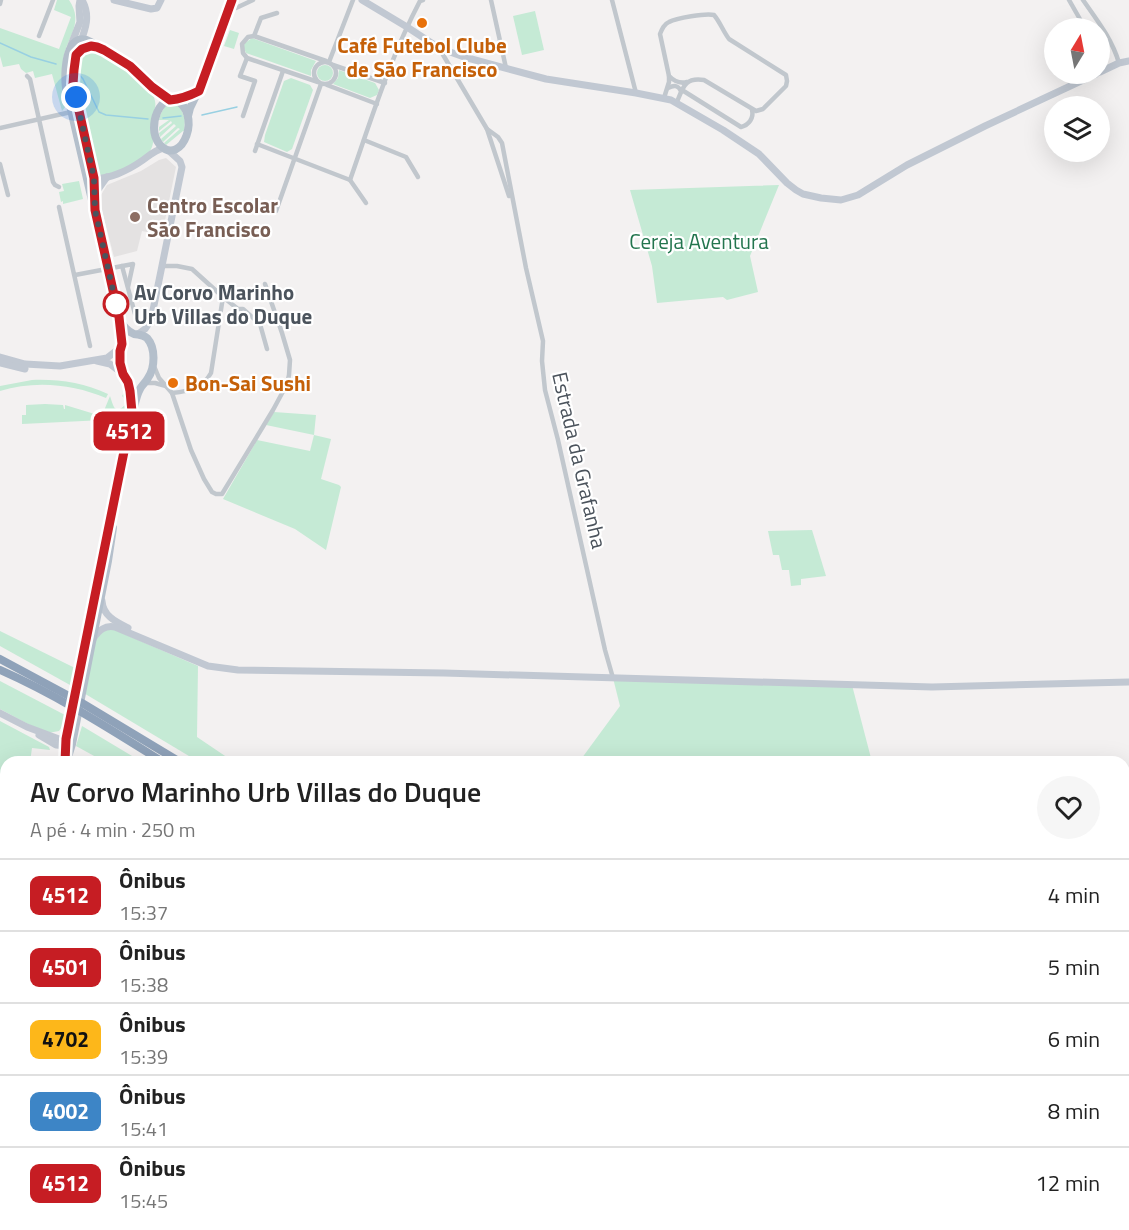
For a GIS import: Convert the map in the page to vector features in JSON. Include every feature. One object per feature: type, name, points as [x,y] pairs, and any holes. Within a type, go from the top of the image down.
[{"type":"highway","points":[[0,659],[58,695],[169,756]]},
{"type":"highway","points":[[0,670],[58,695]]},
{"type":"highway","points":[[94,715],[154,756]]},
{"type":"main road","points":[[199,91],[183,98],[172,99],[158,110],[154,131],[158,143],[166,149],[176,150],[186,139],[190,108],[199,91],[232,0]]},
{"type":"main road","points":[[132,412],[132,398],[120,358],[122,346],[119,317],[65,78],[71,45],[81,40],[111,53],[130,66],[152,87],[183,105],[188,118]]},
{"type":"main road","points":[[93,45],[82,49],[76,55],[73,84],[94,178],[95,206]]},
{"type":"main road","points":[[152,87],[158,110]]},
{"type":"main road","points":[[68,746],[70,719],[132,412],[139,391],[151,373],[153,363],[153,352],[149,341],[123,326],[119,317]]},
{"type":"main road","points":[[122,346],[127,337],[136,334]]},
{"type":"main road","points":[[125,378],[135,385],[144,383]]},
{"type":"main road","points":[[66,756],[110,554],[119,479]]},
{"type":"street","points":[[39,36],[53,0]]},
{"type":"street","points":[[74,0],[85,6]]},
{"type":"street","points":[[81,0],[79,6],[85,6]]},
{"type":"street","points":[[114,0],[151,9],[157,8],[161,0]]},
{"type":"street","points":[[236,8],[253,0]]},
{"type":"street","points":[[329,63],[352,0]]},
{"type":"street","points":[[362,0],[439,48],[464,57],[546,79],[677,102],[759,154],[796,190],[812,196],[841,200],[858,195],[907,165],[1075,84]]},
{"type":"street","points":[[350,180],[407,27],[420,1],[423,0]]},
{"type":"street","points":[[491,0],[506,68]]},
{"type":"street","points":[[612,0],[636,93]]},
{"type":"street","points":[[1069,0],[1079,18]]},
{"type":"street","points":[[1083,0],[1107,34],[1119,63]]},
{"type":"street","points":[[76,55],[81,40],[85,6]]},
{"type":"street","points":[[254,36],[261,18],[277,13]]},
{"type":"street","points":[[664,98],[669,76],[660,34],[662,28],[668,22],[707,14],[714,15],[729,39],[786,75],[787,81],[786,86],[763,109],[756,111],[704,80],[698,79],[683,83],[669,76]]},
{"type":"street","points":[[83,24],[93,45]]},
{"type":"street","points":[[71,45],[83,24]]},
{"type":"street","points":[[377,104],[247,58],[243,53],[242,44],[248,37],[254,36],[385,83]]},
{"type":"street","name":"Estrada da Grafanha","points":[[439,48],[487,129],[514,212]]},
{"type":"street","points":[[243,116],[255,81],[240,76],[247,58]]},
{"type":"street","points":[[1110,67],[1129,61]]},
{"type":"street","points":[[319,63],[329,63],[336,71],[336,75],[332,82],[321,83],[314,76],[314,69],[319,63]]},
{"type":"street","points":[[255,151],[283,71]]},
{"type":"street","points":[[27,76],[30,79],[53,182],[59,187]]},
{"type":"street","points":[[677,102],[687,82]]},
{"type":"street","points":[[276,211],[321,83]]},
{"type":"street","points":[[668,88],[679,87],[741,127],[753,117],[752,110]]},
{"type":"street","points":[[0,128],[71,112],[77,103]]},
{"type":"street","points":[[71,112],[78,118],[84,133]]},
{"type":"street","name":"Estrada da Grafanha","points":[[487,129],[502,143],[514,212],[543,341],[542,374],[545,390],[613,678]]},
{"type":"street","points":[[364,140],[406,157],[418,177]]},
{"type":"street","points":[[257,144],[350,180],[366,203]]},
{"type":"street","points":[[85,174],[91,178],[107,177],[139,163],[158,149],[166,149],[180,161],[182,167],[151,320],[145,330],[136,334]]},
{"type":"street","points":[[0,164],[8,195]]},
{"type":"street","points":[[95,206],[97,191],[107,177]]},
{"type":"street","points":[[59,207],[90,346]]},
{"type":"street","points":[[75,275],[133,264],[128,287]]},
{"type":"street","points":[[123,266],[135,314]]},
{"type":"street","points":[[162,266],[192,269],[238,309],[243,309],[260,324],[267,349]]},
{"type":"street","points":[[153,363],[159,378],[172,393],[191,450],[204,479],[212,492],[222,494],[273,410],[287,384],[289,375],[290,360],[265,284]]},
{"type":"street","points":[[172,393],[194,390],[205,382],[211,373],[223,297]]},
{"type":"street","points":[[0,363],[11,367],[32,369],[91,361],[107,358],[122,346]]},
{"type":"street","points":[[0,357],[17,363],[51,366]]},
{"type":"street","points":[[91,361],[110,364],[125,378]]},
{"type":"street","points":[[144,383],[166,386]]},
{"type":"street","points":[[102,559],[96,608],[98,616],[105,624],[201,664],[224,669],[932,687],[1129,682]]},
{"type":"street","points":[[102,595],[102,608],[113,619]]},
{"type":"street","points":[[89,626],[91,621],[98,616],[105,615],[156,644]]},
{"type":"street","points":[[93,639],[102,629],[116,627]]},
{"type":"street","points":[[0,713],[56,746],[68,746]]},
{"type":"street","points":[[48,735],[62,733],[70,719]]},
{"type":"street","points":[[27,727],[59,739],[68,746]]},
{"type":"shaded area","name":"Centro Escolar São Francisco","points":[[166,158],[176,167],[162,235],[142,231],[137,251],[114,257],[100,203],[101,195],[107,185]]},
{"type":"green space","points":[[57,0],[69,0],[75,17],[73,32],[64,54],[66,106],[62,111],[52,74],[35,78],[33,71],[26,73],[19,64],[3,67],[0,56],[0,28],[59,49],[71,17],[54,10]]},
{"type":"green space","points":[[535,11],[544,50],[522,55],[513,16]]},
{"type":"green space","points":[[230,30],[239,33],[234,49],[224,46]]},
{"type":"green space","points":[[252,38],[316,61],[311,70],[311,76],[246,53],[243,46]]},
{"type":"green space","points":[[93,49],[130,69],[147,85],[155,104],[151,124],[153,144],[148,153],[127,167],[96,176],[76,85],[76,62],[82,51]]},
{"type":"green space","points":[[322,65],[328,65],[333,73],[331,79],[322,81],[317,76],[317,70]]},
{"type":"green space","points":[[339,70],[375,83],[379,90],[377,95],[370,98],[333,84],[338,78]]},
{"type":"green space","points":[[291,78],[310,85],[313,90],[292,149],[287,152],[264,142],[284,81]]},
{"type":"green space","points":[[172,102],[179,104],[185,119],[184,131],[166,145],[164,143],[180,129],[178,128],[163,142],[161,139],[176,126],[174,124],[160,137],[159,133],[172,123],[171,121],[159,131],[159,127],[169,120],[159,120],[162,112]]},
{"type":"green space","points":[[79,181],[83,199],[63,204],[59,192],[64,191],[62,184]]},
{"type":"green space","name":"Cereja Aventura","points":[[779,185],[750,256],[758,292],[727,300],[723,297],[657,303],[652,266],[630,190]]},
{"type":"green space","points":[[32,380],[71,383],[108,394],[106,398],[80,389],[54,385],[27,385],[0,391],[0,386]]},
{"type":"green space","points":[[125,391],[128,401],[124,419],[22,424],[22,415],[26,415],[26,405],[63,405],[65,409],[65,405],[98,415],[103,413],[110,396],[116,409],[125,405],[122,396]]},
{"type":"green space","points":[[274,412],[316,415],[314,435],[266,425]]},
{"type":"green space","points":[[314,435],[331,439],[321,479],[341,487],[326,550],[295,529],[223,499],[257,440],[310,451]]},
{"type":"green space","points":[[812,530],[826,576],[801,579],[801,585],[791,586],[789,570],[782,570],[779,555],[773,555],[768,531]]},
{"type":"green space","points":[[105,629],[115,630],[198,666],[197,737],[225,756],[189,756],[82,692],[93,639]]},
{"type":"green space","points":[[0,631],[75,668],[70,685],[0,646]]},
{"type":"green space","points":[[613,678],[852,685],[870,756],[583,756],[620,706]]},
{"type":"green space","points":[[0,681],[65,715],[59,731],[48,733],[41,731],[0,709]]},
{"type":"green space","points":[[0,721],[49,747],[50,750],[32,748],[31,756],[0,756]]},
{"type":"green space","points":[[82,726],[132,756],[94,756],[76,746]]},
{"type":"waterway","points":[[0,43],[31,57],[56,64]]},
{"type":"waterway","points":[[77,72],[83,79],[99,112],[106,115],[148,119]]},
{"type":"waterway","points":[[202,115],[237,107]]},
{"type":"waterway","points":[[163,118],[181,116]]},
{"type":"bus line","name":"4512","points":[[65,756],[66,739],[132,412],[132,398],[120,363],[122,344],[119,317],[95,210],[94,178],[73,84],[75,58],[82,49],[97,47],[118,57],[170,100],[189,96],[199,91],[232,0]]},
{"type":"place","name":"Café Futebol Clube de São Francisco","points":[[422,23]]},
{"type":"place","name":"Centro Escolar São Francisco","points":[[135,217]]},
{"type":"place","name":"Av Corvo Marinho Urb Villas do Duque","points":[[116,304]]},
{"type":"place","name":"Bon-Sai Sushi","points":[[173,383]]},
{"type":"route","points":[[76,97],[94,178],[95,210],[116,304]]}]
